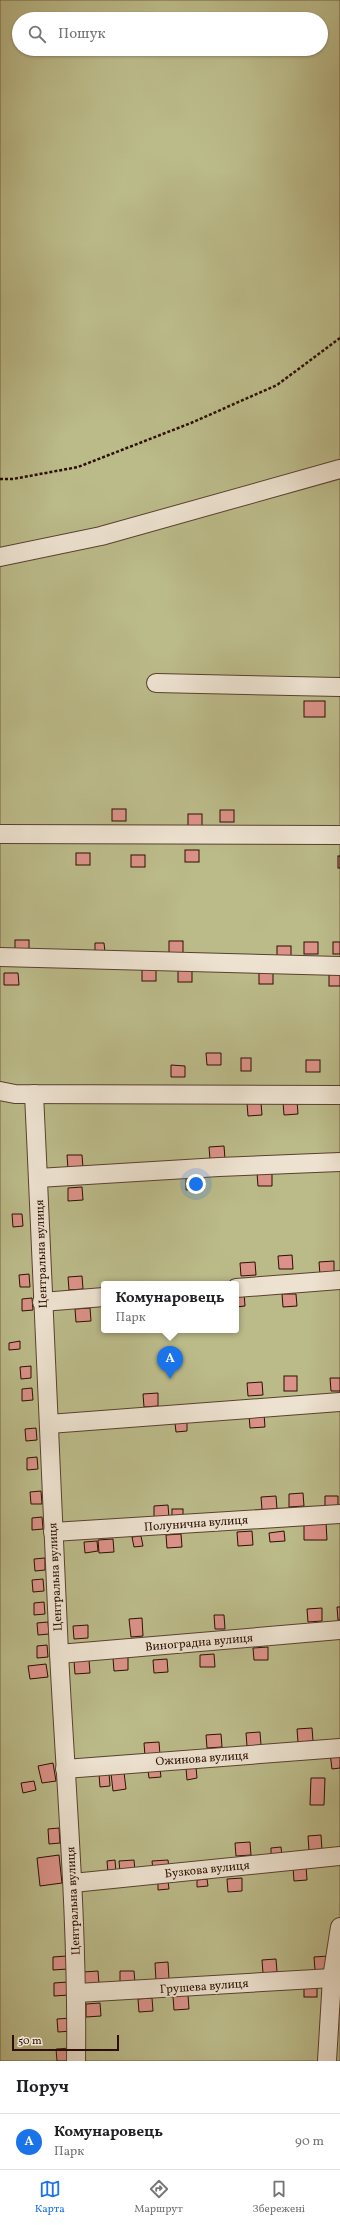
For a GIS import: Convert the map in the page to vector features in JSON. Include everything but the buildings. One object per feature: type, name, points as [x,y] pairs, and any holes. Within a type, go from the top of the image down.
[{"type":"lane","points":[[0,557],[100,536],[340,469]]},
{"type":"lane","points":[[156,683],[340,686]]},
{"type":"lane","points":[[0,834],[340,835]]},
{"type":"lane","points":[[0,957],[340,966]]},
{"type":"lane","points":[[0,1104],[7,1092],[34,1094],[340,1095]]},
{"type":"lane","name":"Центральна вулиця","points":[[34,1094],[42,1302],[59,1654],[73,1883],[77,1993],[76,2061]]},
{"type":"lane","points":[[38,1178],[211,1167],[340,1162]]},
{"type":"lane","points":[[239,1288],[340,1280]]},
{"type":"lane","points":[[42,1302],[101,1297]]},
{"type":"lane","points":[[49,1424],[340,1402]]},
{"type":"lane","name":"Полунична вулиця","points":[[53,1532],[340,1514]]},
{"type":"lane","name":"Виноградна вулиця","points":[[59,1654],[340,1630]]},
{"type":"lane","name":"Ожинова вулиця","points":[[65,1769],[340,1748]]},
{"type":"lane","name":"Бузкова вулиця","points":[[73,1883],[340,1856]]},
{"type":"lane","points":[[327,2061],[332,1978],[340,1927]]},
{"type":"lane","name":"Грушева вулиця","points":[[77,1993],[332,1978]]},
{"type":"path","points":[[0,479],[13,479],[78,467],[191,423],[277,385],[340,338]]},
{"type":"shaded area","points":[[0,0],[340,0],[340,2061],[0,2061]]},
{"type":"place","name":"Комунаровець","points":[[170,1379]]}]
